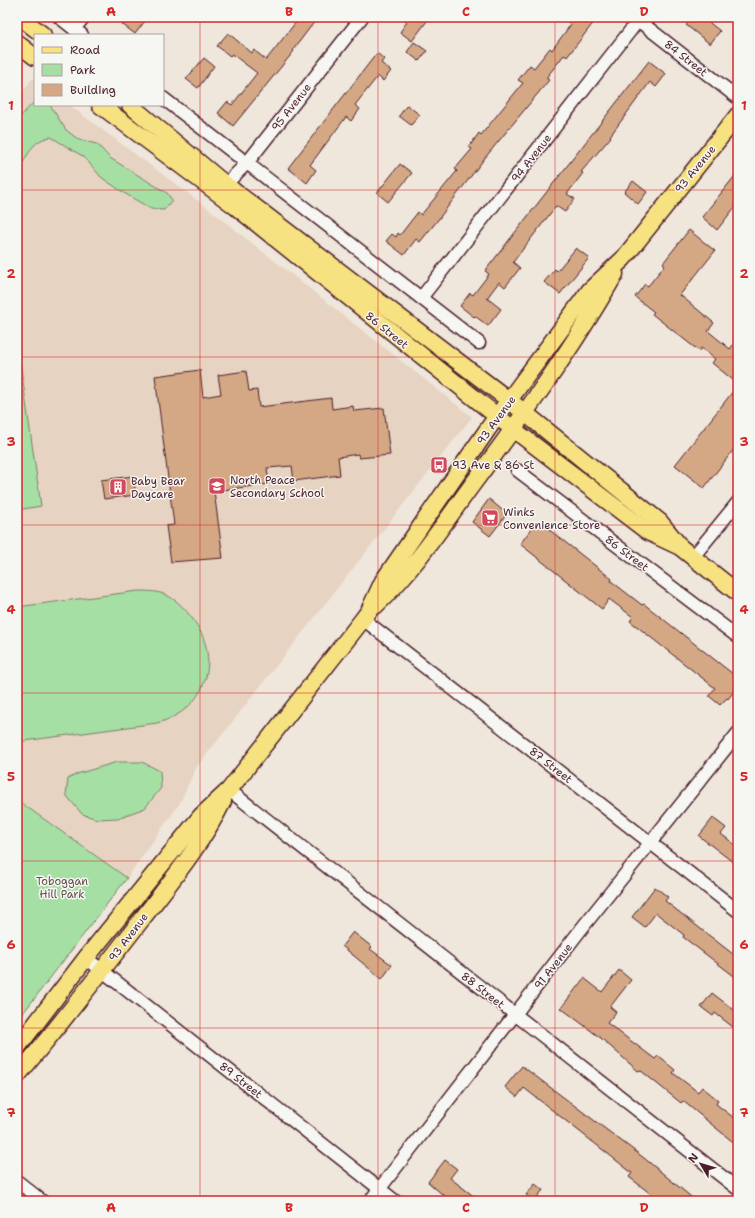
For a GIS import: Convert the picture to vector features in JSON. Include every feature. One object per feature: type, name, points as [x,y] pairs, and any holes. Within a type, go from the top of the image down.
[{"type":"main road","points":[[20,17],[41,34]]},
{"type":"main road","points":[[17,43],[34,55]]},
{"type":"main road","name":"86 Street","points":[[101,106],[221,189],[510,401],[660,522],[680,547]]},
{"type":"main road","name":"86 Street","points":[[131,106],[221,189],[513,430],[648,532],[680,547],[738,593]]},
{"type":"main road","name":"93 Avenue","points":[[366,615],[383,581],[497,417],[590,290],[623,259],[738,116]]},
{"type":"main road","name":"93 Avenue","points":[[17,1048],[86,958],[201,816],[229,790],[366,615],[394,589],[513,430],[566,355],[601,299],[623,259]]},
{"type":"main road","name":"93 Avenue","points":[[17,1076],[102,971],[212,824],[229,790]]},
{"type":"street","points":[[59,17],[78,32],[84,17]]},
{"type":"street","name":"95 Avenue","points":[[221,189],[248,163],[362,17]]},
{"type":"street","name":"84 Street","points":[[638,18],[738,98]]},
{"type":"street","name":"94 Avenue","points":[[421,298],[638,18]]},
{"type":"street","points":[[164,99],[478,343]]},
{"type":"street","name":"86 Street","points":[[517,470],[738,637]]},
{"type":"street","points":[[693,557],[738,502]]},
{"type":"street","name":"87 Street","points":[[366,615],[738,911]]},
{"type":"street","name":"91 Avenue","points":[[370,1201],[514,1014],[738,733]]},
{"type":"street","name":"88 Street","points":[[229,790],[738,1189]]},
{"type":"street","name":"89 Street","points":[[86,958],[395,1201]]},
{"type":"street","points":[[17,1181],[42,1201]]},
{"type":"shaded area","name":"North Peace Secondary School","points":[[34,78],[34,106],[70,106],[205,206],[472,417],[196,768],[179,804],[127,878],[17,800],[17,98]]},
{"type":"green space","points":[[34,102],[34,106],[51,106],[66,130],[79,140],[97,144],[110,158],[167,193],[172,200],[164,210],[151,209],[101,177],[84,157],[51,137],[34,145],[17,171],[17,120]]},
{"type":"green space","points":[[17,340],[41,506],[17,510]]},
{"type":"green space","points":[[138,591],[157,592],[172,598],[187,611],[201,633],[207,649],[208,665],[205,681],[198,695],[188,707],[174,716],[157,723],[17,742],[17,607]]},
{"type":"green space","points":[[117,762],[142,762],[160,771],[161,788],[145,808],[118,818],[97,819],[82,814],[66,795],[68,779],[77,774]]},
{"type":"green space","name":"Toboggan Hill Park","points":[[17,800],[127,878],[17,1021]]},
{"type":"building","points":[[127,17],[148,17],[135,34],[122,24]]},
{"type":"building","points":[[300,17],[318,17],[293,50],[294,51],[233,126],[218,113],[227,102],[232,105],[257,73],[232,54],[230,56],[217,46],[228,33],[252,53],[254,50],[266,60]]},
{"type":"building","points":[[401,17],[422,17],[427,21],[412,41],[400,32],[407,22]]},
{"type":"building","points":[[562,17],[588,17],[594,22],[567,57],[564,55],[546,78],[549,80],[484,159],[420,242],[416,239],[404,255],[386,241],[392,234],[396,237],[398,233],[400,235],[418,212],[421,215],[457,171],[455,169],[472,149],[469,147],[479,133],[481,135],[523,83],[518,80],[530,65],[534,68],[550,48],[552,50],[571,24]]},
{"type":"building","points":[[693,17],[702,17],[720,31],[710,44],[686,25]]},
{"type":"building","points":[[414,42],[427,51],[419,61],[407,52]]},
{"type":"building","points":[[377,53],[384,59],[381,63],[391,71],[383,81],[378,76],[355,105],[360,109],[351,121],[346,117],[310,165],[316,170],[307,183],[288,168]]},
{"type":"building","points":[[204,58],[214,66],[198,88],[186,79]]},
{"type":"building","points":[[649,61],[666,74],[656,87],[650,82],[610,136],[611,137],[581,172],[583,173],[567,194],[575,199],[565,212],[556,206],[513,262],[520,268],[505,287],[499,282],[487,298],[501,309],[488,326],[475,316],[474,317],[460,306],[470,293],[473,295],[489,274],[485,271]]},
{"type":"building","points":[[407,105],[420,115],[411,125],[399,116]]},
{"type":"building","points":[[400,164],[412,173],[388,202],[377,193]]},
{"type":"building","points":[[738,172],[738,203],[717,230],[702,217]]},
{"type":"building","points":[[633,181],[647,192],[638,204],[624,192]]},
{"type":"building","points":[[689,230],[715,251],[680,295],[714,323],[708,331],[730,349],[738,338],[738,384],[712,363],[715,359],[701,348],[699,351],[652,314],[654,312],[635,297],[645,284],[648,286],[665,265],[663,263]]},
{"type":"building","points":[[576,248],[589,258],[560,294],[544,282],[555,269],[557,271]]},
{"type":"building","points":[[200,370],[203,397],[221,394],[218,375],[246,371],[249,391],[257,390],[259,407],[331,398],[332,409],[353,406],[354,411],[384,408],[390,455],[359,458],[358,454],[338,457],[340,475],[294,481],[292,466],[267,468],[269,484],[214,491],[223,558],[171,562],[166,526],[174,525],[155,376]]},
{"type":"building","points":[[738,385],[738,444],[704,488],[675,465]]},
{"type":"building","name":"Baby Bear Daycare","points":[[133,476],[136,495],[104,499],[101,480]]},
{"type":"building","name":"Winks Convenience Store","points":[[489,499],[507,514],[490,536],[472,522]]},
{"type":"building","points":[[535,524],[539,527],[542,524],[612,579],[611,581],[642,605],[644,604],[738,678],[738,686],[728,699],[727,698],[720,705],[709,696],[715,688],[630,621],[633,617],[609,599],[602,609],[520,544]]},
{"type":"building","points":[[713,818],[726,828],[721,834],[738,847],[738,866],[699,836]]},
{"type":"building","points":[[655,887],[668,897],[665,901],[738,958],[738,979],[683,937],[684,935],[656,913],[645,927],[632,917]]},
{"type":"building","points":[[353,932],[372,947],[370,949],[392,965],[382,979],[342,946]]},
{"type":"building","points":[[619,970],[631,980],[610,1007],[616,1012],[607,1023],[655,1059],[658,1056],[675,1070],[673,1073],[698,1092],[702,1087],[718,1100],[716,1104],[738,1121],[738,1146],[683,1101],[681,1103],[640,1070],[638,1071],[602,1039],[561,1008],[584,978],[602,992]]},
{"type":"building","points":[[712,993],[738,1013],[738,1031],[715,1013],[713,1016],[701,1007]]},
{"type":"building","points":[[522,1066],[644,1158],[696,1201],[660,1201],[629,1177],[632,1173],[524,1088],[517,1097],[505,1087]]},
{"type":"building","points":[[445,1160],[457,1169],[450,1178],[480,1201],[450,1201],[428,1182]]},
{"type":"building","points":[[535,1184],[543,1190],[534,1201],[526,1195]]},
{"type":"place","name":"93 Ave & 86 St","points":[[439,465]]},
{"type":"place","name":"North Peace Secondary School","points":[[217,486]]},
{"type":"place","name":"Baby Bear Daycare","points":[[118,487]]},
{"type":"place","name":"Winks Convenience Store","points":[[490,518]]}]
